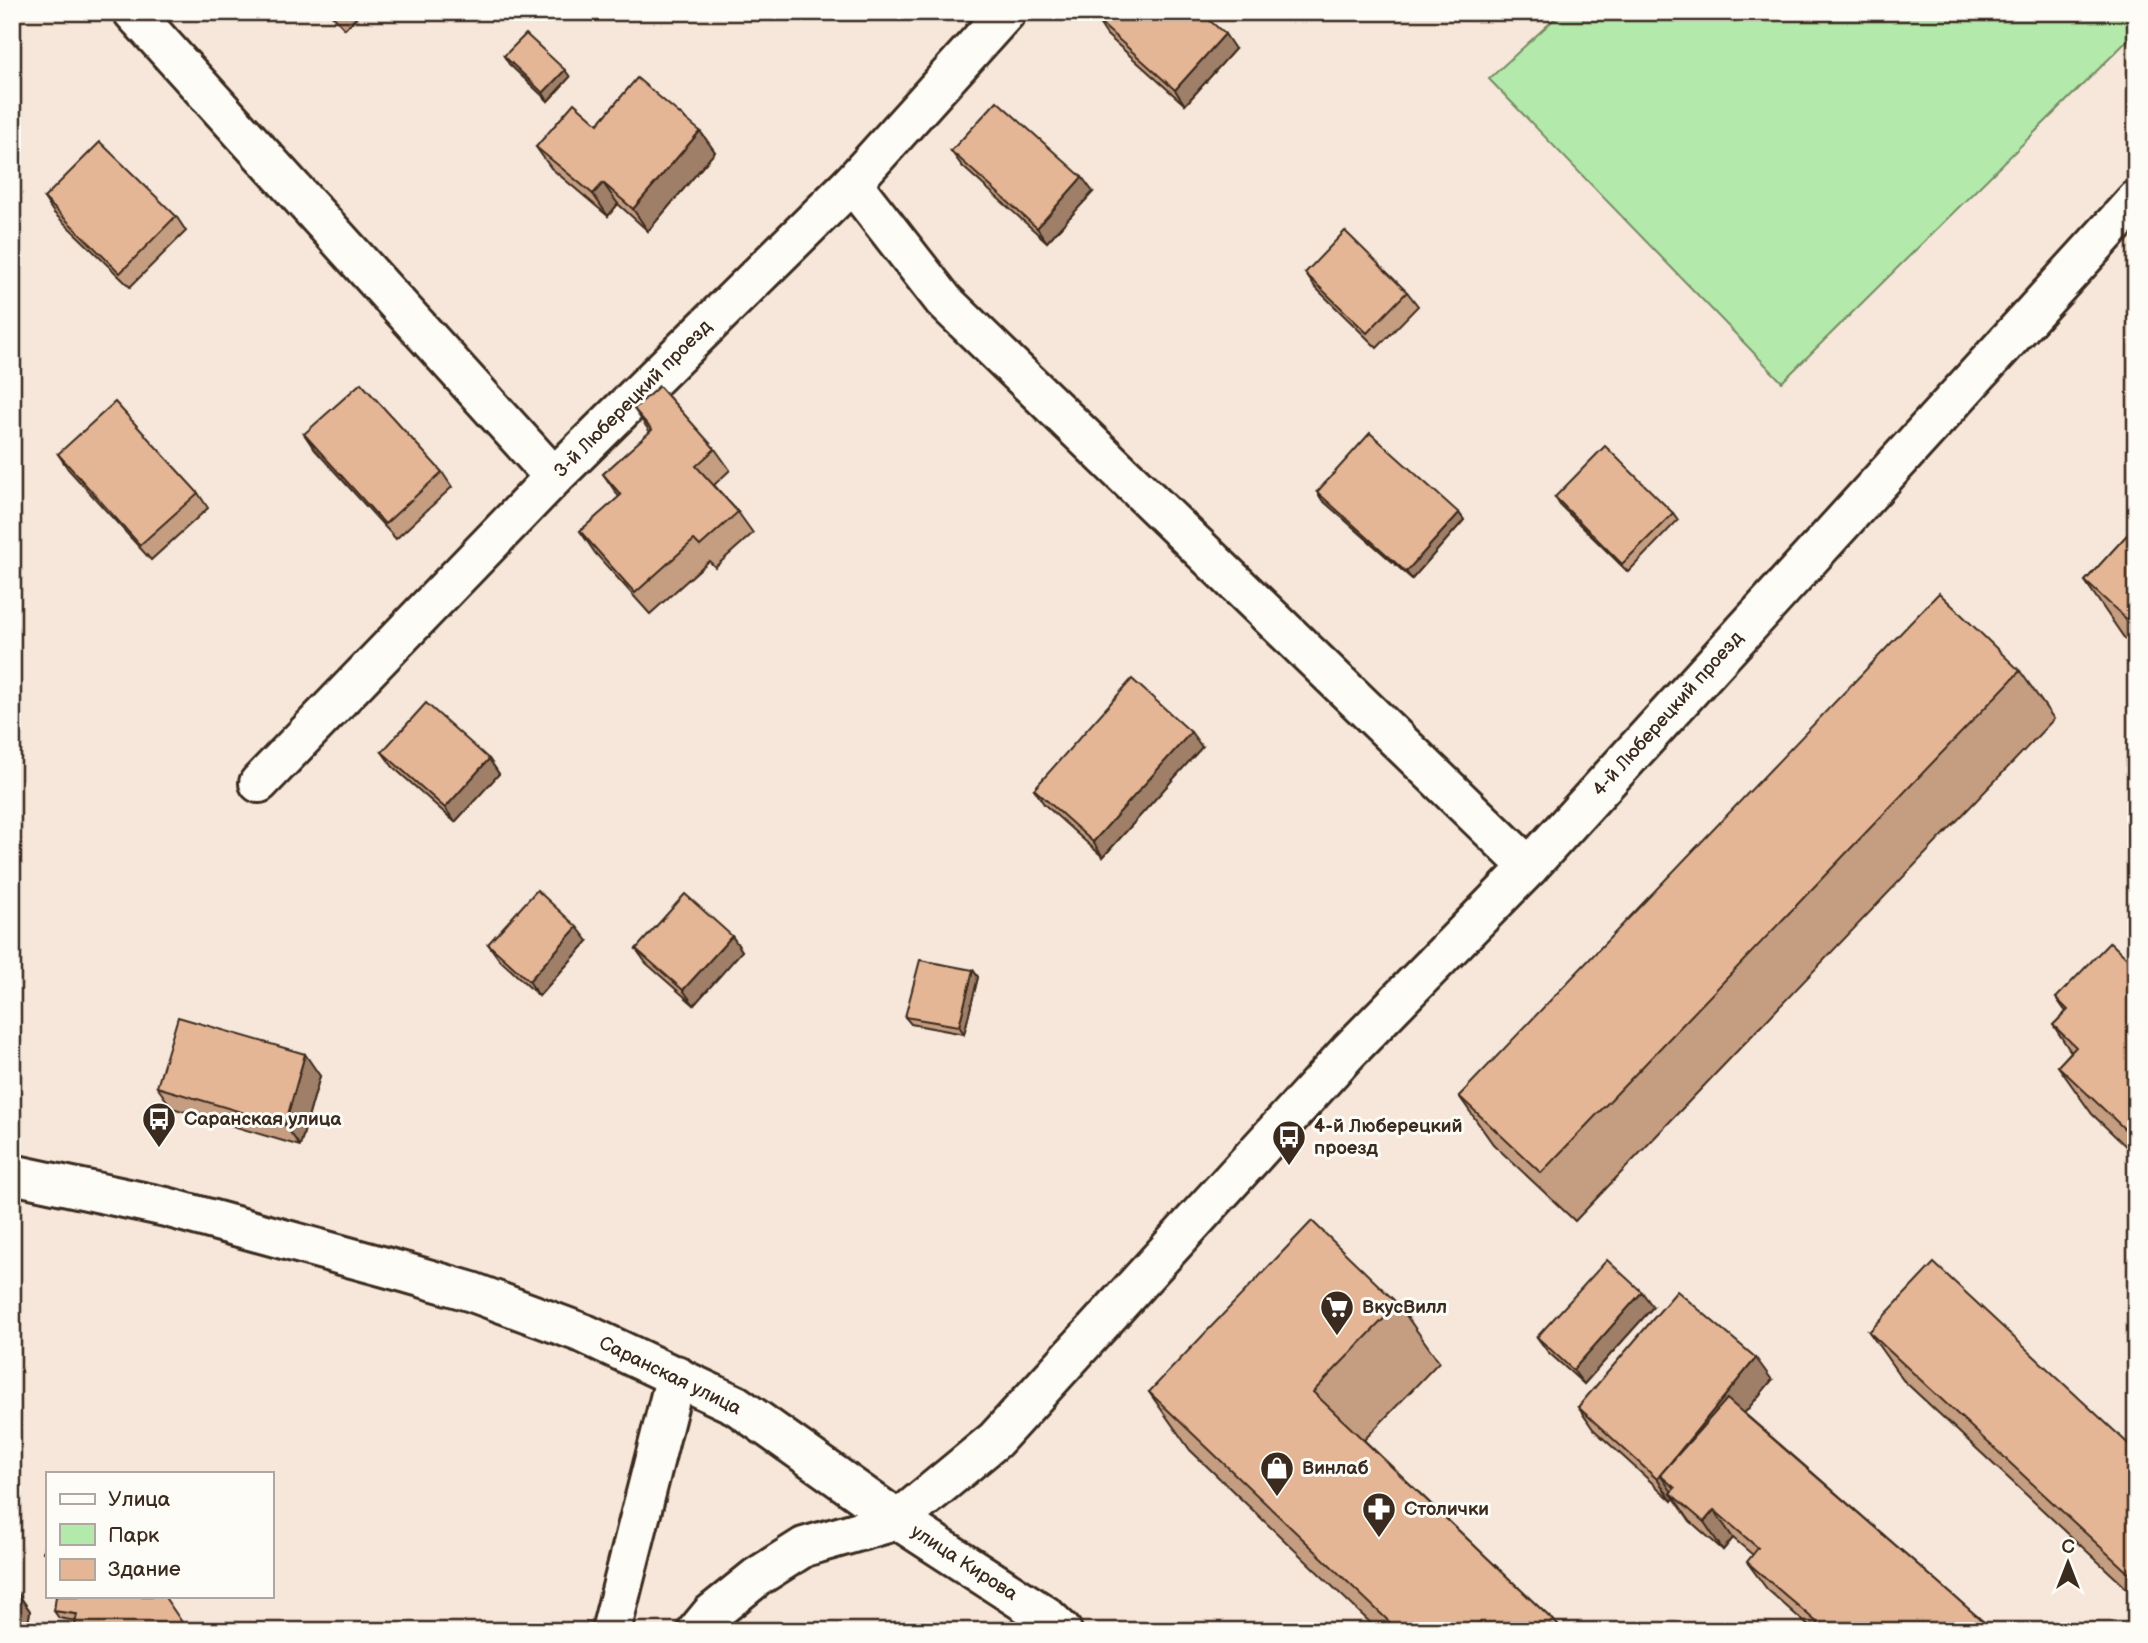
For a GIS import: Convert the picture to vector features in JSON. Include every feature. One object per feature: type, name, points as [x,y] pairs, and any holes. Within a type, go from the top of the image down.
[{"type":"street","points":[[133,12],[554,477]]},
{"type":"street","name":"3-й Люберецкий проезд","points":[[259,783],[554,477],[852,183],[1006,12]]},
{"type":"street","points":[[852,183],[944,301],[1529,867]]},
{"type":"street","name":"4-й Люберецкий проезд","points":[[898,1520],[995,1440],[1349,1051],[1529,867],[2136,200]]},
{"type":"street","name":"Саранская улица","points":[[12,1174],[166,1207],[472,1292],[585,1334],[736,1405],[898,1520]]},
{"type":"street","points":[[611,1631],[676,1375]]},
{"type":"street","points":[[697,1631],[711,1614],[757,1577],[804,1547],[898,1520]]},
{"type":"street","name":"улица Кирова","points":[[898,1520],[1046,1616],[1062,1631]]},
{"type":"green space","points":[[1562,12],[2136,12],[2136,32],[1782,382],[1489,79]]},
{"type":"building","points":[[1104,12],[1200,12],[1225,34],[1175,90],[1097,20]]},
{"type":"building","points":[[526,34],[565,70],[543,93],[504,56]]},
{"type":"building","points":[[637,78],[700,131],[633,209],[603,183],[593,194],[536,147],[574,103],[598,124]]},
{"type":"building","points":[[997,101],[1082,177],[1037,228],[951,151]]},
{"type":"building","points":[[100,142],[176,216],[120,273],[44,198]]},
{"type":"building","points":[[1345,231],[1407,292],[1367,333],[1305,273]]},
{"type":"building","points":[[361,383],[442,472],[385,524],[304,434]]},
{"type":"building","points":[[659,386],[715,449],[696,466],[738,512],[700,546],[694,540],[635,593],[580,531],[621,495],[603,474],[652,430],[634,409]]},
{"type":"building","points":[[115,402],[198,493],[140,545],[58,454]]},
{"type":"building","points":[[1370,433],[1459,513],[1406,572],[1317,492]]},
{"type":"building","points":[[1605,446],[1673,513],[1622,564],[1555,497]]},
{"type":"building","points":[[2136,525],[2136,628],[2085,581]]},
{"type":"building","points":[[1939,593],[2020,671],[1541,1173],[1459,1096]]},
{"type":"building","points":[[1132,679],[1191,732],[1093,842],[1034,789]]},
{"type":"building","points":[[426,703],[489,759],[445,808],[382,752]]},
{"type":"building","points":[[537,890],[577,927],[529,981],[488,944]]},
{"type":"building","points":[[685,894],[732,936],[683,990],[636,949]]},
{"type":"building","points":[[2110,942],[2136,967],[2136,1133],[2132,1136],[2058,1066],[2076,1047],[2053,1025],[2068,1010],[2056,998]]},
{"type":"building","points":[[920,960],[973,970],[959,1026],[905,1017]]},
{"type":"building","points":[[178,1017],[305,1054],[285,1125],[157,1087]]},
{"type":"building","points":[[1312,1221],[1398,1304],[1313,1392],[1564,1631],[1399,1631],[1149,1392]]},
{"type":"building","points":[[1607,1260],[1642,1292],[1573,1370],[1537,1337]]},
{"type":"building","points":[[1934,1263],[2136,1451],[2136,1580],[1869,1332]]},
{"type":"building","points":[[1677,1291],[1756,1358],[1657,1479],[1578,1407]]},
{"type":"building","points":[[1727,1399],[1994,1631],[1827,1631],[1747,1562],[1758,1548],[1714,1510],[1704,1522],[1670,1493],[1675,1488],[1660,1475]]},
{"type":"building","points":[[56,1598],[165,1598],[188,1631],[74,1631],[77,1614],[54,1611]]},
{"type":"place","name":"Саранская улица","points":[[159,1149]]},
{"type":"place","name":"4-й Люберецкий проезд","points":[[1289,1167]]},
{"type":"place","name":"ВкусВилл","points":[[1337,1337]]},
{"type":"place","name":"Винлаб","points":[[1277,1498]]},
{"type":"place","name":"Столички","points":[[1379,1539]]}]
